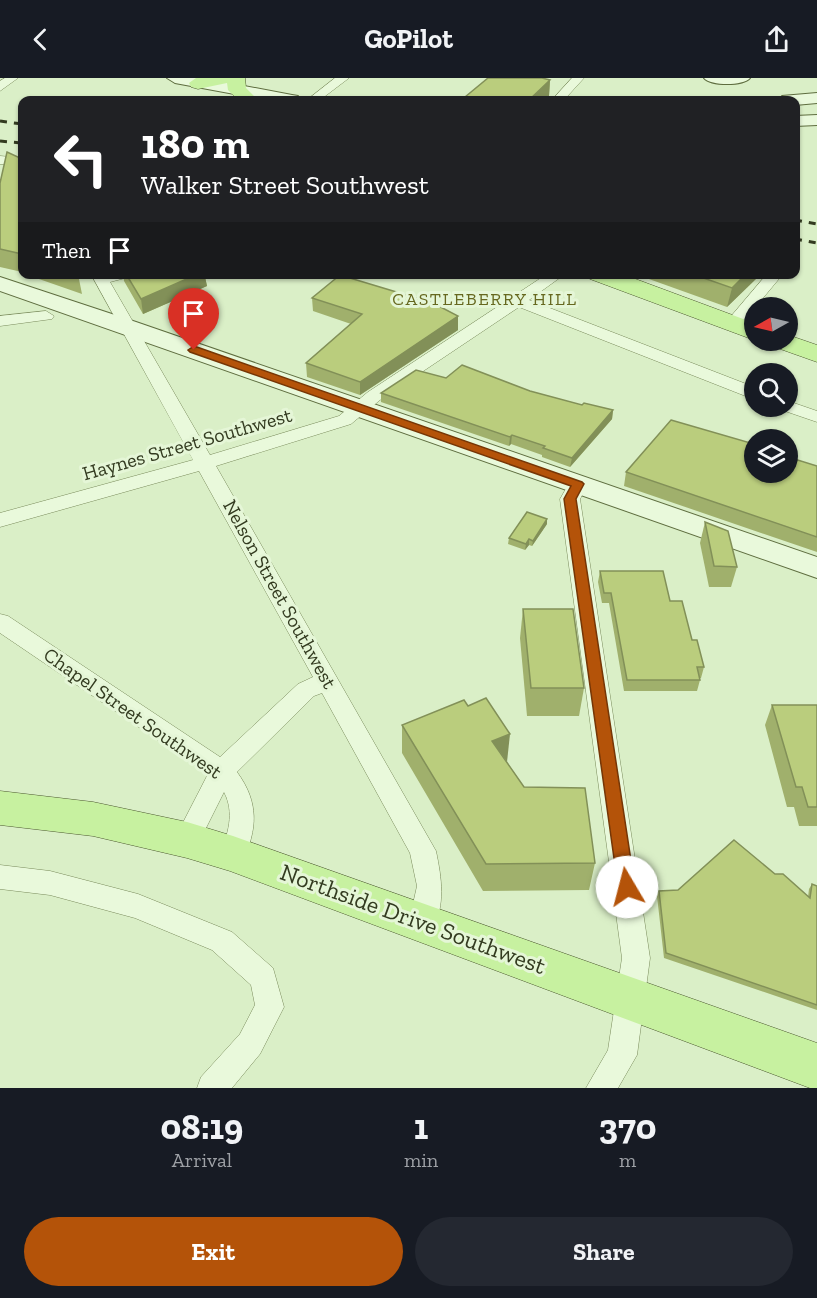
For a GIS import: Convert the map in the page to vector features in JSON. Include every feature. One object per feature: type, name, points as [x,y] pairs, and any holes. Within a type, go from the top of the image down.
[{"type":"main road","points":[[198,83],[239,89]]},
{"type":"main road","points":[[611,279],[743,328]]},
{"type":"main road","points":[[798,347],[817,354]]},
{"type":"main road","name":"Northside Drive Southwest","points":[[0,808],[93,819],[187,840],[233,854],[817,1067]]},
{"type":"street","points":[[0,87],[12,78]]},
{"type":"street","points":[[175,78],[198,83]]},
{"type":"street","points":[[319,96],[343,78]]},
{"type":"street","points":[[562,96],[578,78]]},
{"type":"street","points":[[712,78],[742,78]]},
{"type":"street","points":[[735,79],[747,95]]},
{"type":"street","points":[[239,89],[273,96]]},
{"type":"street","points":[[800,99],[817,98]]},
{"type":"street","points":[[800,108],[817,106]]},
{"type":"street","points":[[800,121],[817,120]]},
{"type":"street","points":[[0,160],[18,162]]},
{"type":"street","name":"Nelson Street Southwest","points":[[101,279],[423,851],[430,886],[423,922]]},
{"type":"street","name":"Haynes Street Southwest","points":[[0,520],[206,463],[345,420],[402,377],[550,279]]},
{"type":"street","points":[[743,328],[773,279]]},
{"type":"street","points":[[0,284],[817,568]]},
{"type":"street","points":[[517,301],[744,389]]},
{"type":"street","points":[[0,321],[46,316]]},
{"type":"street","points":[[798,410],[817,417]]},
{"type":"street","points":[[578,484],[570,499],[636,958],[622,1055],[601,1088]]},
{"type":"street","name":"Chapel Street Southwest","points":[[0,622],[222,771],[241,797],[241,834],[233,854]]},
{"type":"street","points":[[187,840],[222,771],[306,690],[328,680]]},
{"type":"street","points":[[0,877],[50,883],[138,906],[222,941],[263,978],[270,1007],[250,1044],[212,1088]]},
{"type":"building","points":[[488,78],[550,80],[533,96],[466,96]]},
{"type":"building","points":[[7,152],[18,157],[18,253],[0,249],[0,183]]},
{"type":"building","points":[[129,279],[187,279],[141,299]]},
{"type":"building","points":[[335,279],[353,279],[433,303],[458,316],[360,382],[306,363],[362,314],[312,298]]},
{"type":"building","points":[[706,279],[741,279],[732,288]]},
{"type":"building","points":[[462,365],[530,391],[582,405],[584,403],[613,410],[572,458],[543,448],[545,446],[512,435],[510,437],[381,393],[416,370],[446,378]]},
{"type":"building","points":[[671,420],[744,441],[744,483],[798,483],[798,460],[817,466],[817,537],[626,472]]},
{"type":"building","points":[[527,512],[547,519],[533,541],[529,539],[526,544],[509,538]]},
{"type":"building","points":[[705,522],[728,531],[737,567],[714,566]]},
{"type":"building","points":[[600,571],[663,571],[670,601],[682,601],[692,640],[697,640],[704,667],[697,667],[700,680],[627,680],[611,593],[604,593]]},
{"type":"building","points":[[523,609],[573,609],[584,688],[531,688]]},
{"type":"building","points":[[486,698],[510,734],[492,741],[524,787],[585,788],[595,863],[486,864],[402,725],[464,700],[468,706]]},
{"type":"building","points":[[772,705],[817,705],[817,807],[808,807],[802,787],[796,787]]},
{"type":"building","points":[[734,840],[775,874],[783,874],[810,898],[812,884],[817,886],[817,1005],[666,953],[659,891],[678,890]]},
{"type":"railway","points":[[0,121],[18,123]]},
{"type":"railway","points":[[0,141],[18,143]]},
{"type":"railway","points":[[800,221],[817,224]]},
{"type":"railway","points":[[800,240],[817,243]]},
{"type":"district","name":"CASTLEBERRY HILL","points":[[485,299]]},
{"type":"route","points":[[194,350],[578,484],[570,499],[627,887]]}]
